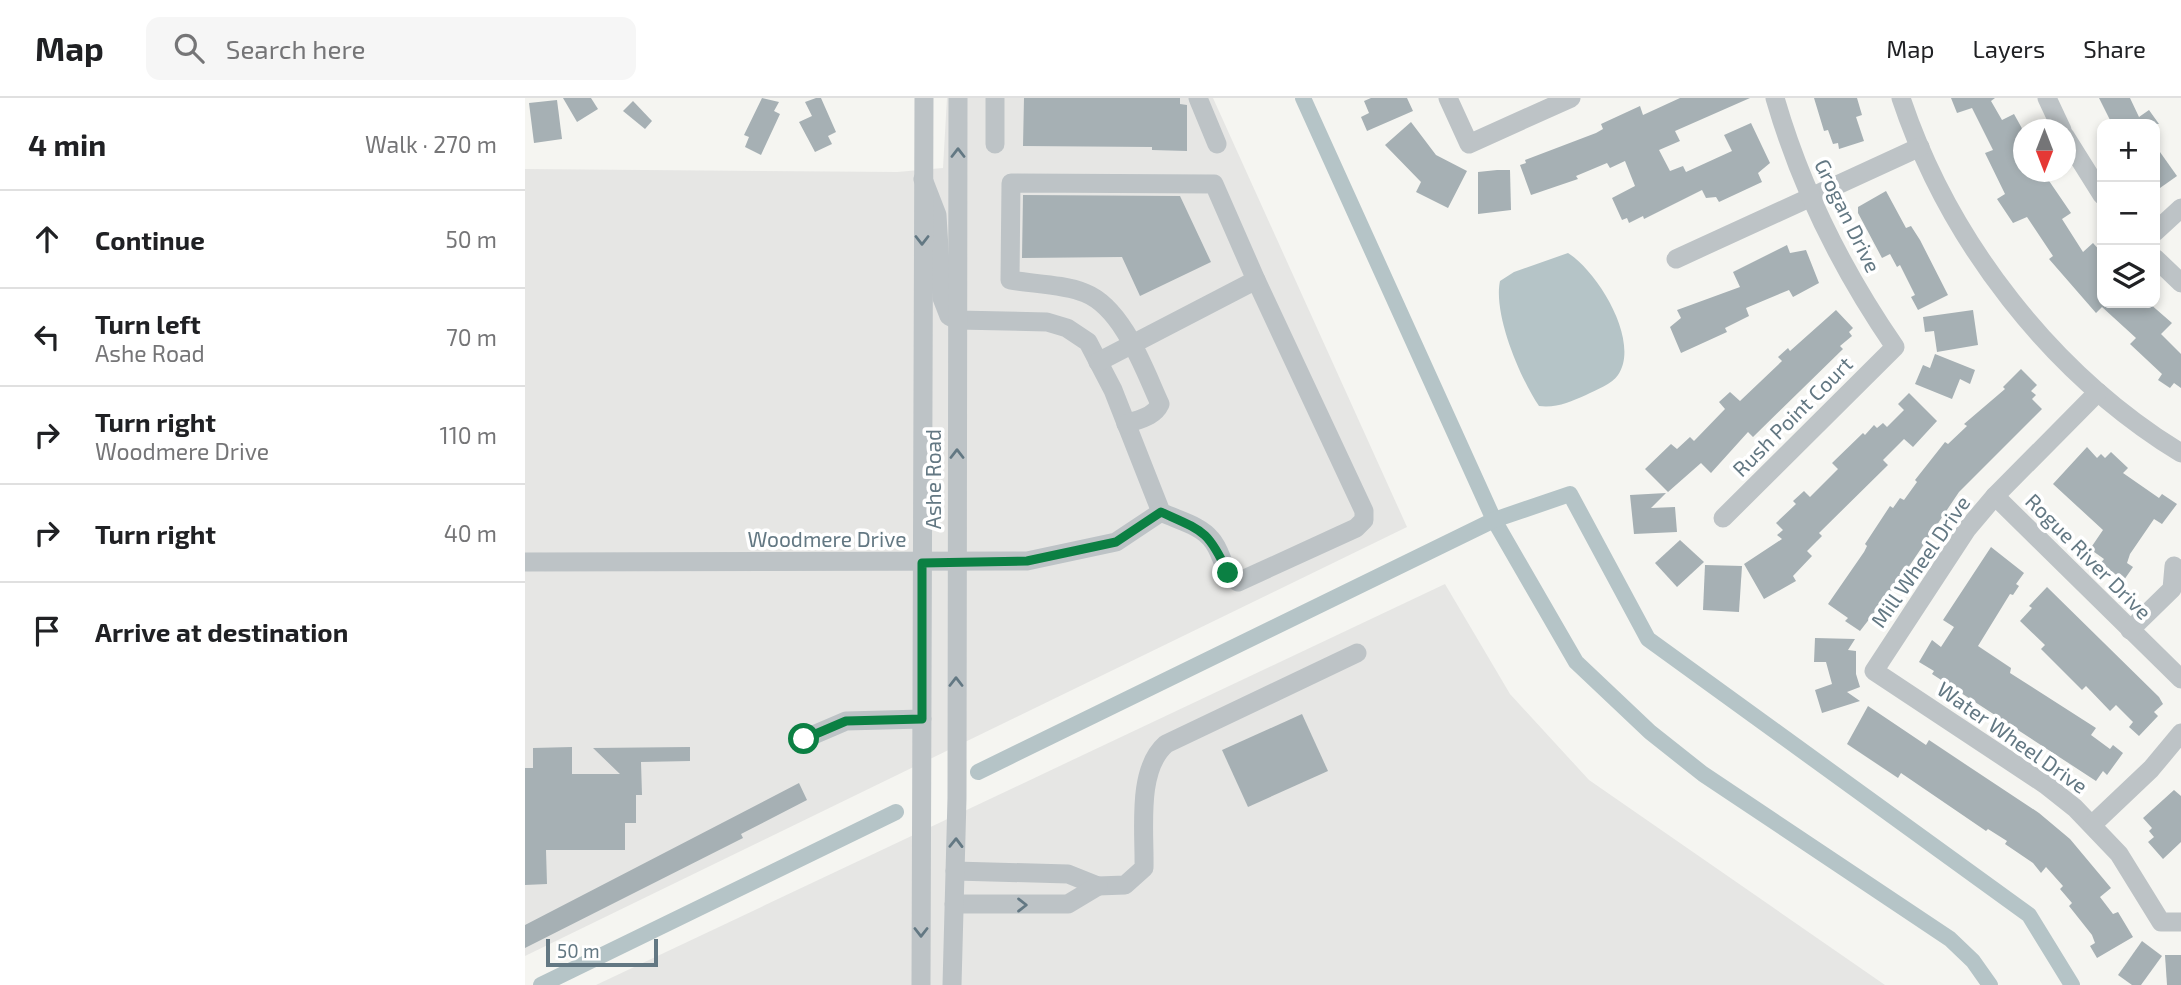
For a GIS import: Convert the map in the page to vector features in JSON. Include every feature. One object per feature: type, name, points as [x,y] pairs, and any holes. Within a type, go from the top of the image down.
[{"type":"street","name":"Ashe Road","points":[[921,985],[923,98]]},
{"type":"street","points":[[995,98],[995,144]]},
{"type":"street","points":[[1198,98],[1217,144]]},
{"type":"street","points":[[1448,98],[1469,144],[1571,98]]},
{"type":"street","name":"Grogan Drive","points":[[1775,98],[1810,198],[1847,272],[1895,347]]},
{"type":"street","points":[[1901,98],[1940,189],[1989,270],[2055,351],[2098,391],[2181,453]]},
{"type":"street","points":[[2047,98],[2057,119]]},
{"type":"street","name":"Ashe Road","points":[[952,985],[957,798],[956,103]]},
{"type":"street","points":[[1676,259],[1920,147]]},
{"type":"street","points":[[2076,152],[2097,187]]},
{"type":"street","points":[[923,180],[937,215],[941,298],[949,316],[957,320],[1047,322],[1067,328],[1088,342],[1126,424],[1161,512],[1207,536],[1228,573],[1238,582],[1356,528],[1364,520],[1364,511],[1255,280],[1214,184],[1011,183],[1010,280],[1086,293],[1115,316],[1133,344],[1160,404],[1149,416],[1126,424]]},
{"type":"street","points":[[2160,227],[2181,208]]},
{"type":"street","points":[[2160,263],[2181,284]]},
{"type":"street","points":[[1098,362],[1255,280]]},
{"type":"street","name":"Rush Point Court","points":[[1723,518],[1895,347]]},
{"type":"street","name":"Mill Wheel Drive","points":[[1874,671],[1967,529],[1995,496],[2098,391]]},
{"type":"street","name":"Rogue River Drive","points":[[1995,496],[2181,679]]},
{"type":"street","name":"Woodmere Drive","points":[[525,562],[1027,561],[1116,542],[1161,512]]},
{"type":"street","points":[[2130,630],[2172,589],[2174,566]]},
{"type":"street","points":[[955,872],[1069,874],[1098,886],[1125,885],[1144,869],[1147,786],[1157,752],[1166,744],[1357,653]]},
{"type":"street","name":"Water Wheel Drive","points":[[1874,671],[2046,785],[2093,824],[2171,922]]},
{"type":"street","points":[[804,739],[846,721],[922,719]]},
{"type":"street","points":[[2093,824],[2151,769],[2181,733]]},
{"type":"street","points":[[954,904],[1069,904],[1098,886]]},
{"type":"shaded area","points":[[947,98],[1213,98],[1407,527],[525,956],[525,169],[897,172],[943,168]]},
{"type":"shaded area","points":[[1568,253],[1591,275],[1613,308],[1624,344],[1624,361],[1618,375],[1603,386],[1563,404],[1539,406],[1516,363],[1504,328],[1500,311],[1500,281],[1514,272]]},
{"type":"shaded area","points":[[1445,584],[1510,694],[1589,780],[1885,985],[596,985]]},
{"type":"building","points":[[563,98],[591,98],[598,109],[577,122]]},
{"type":"building","points":[[762,98],[779,102],[774,111],[780,114],[761,155],[745,147],[749,137],[744,135]]},
{"type":"building","points":[[821,98],[836,132],[828,136],[832,144],[815,152],[799,122],[812,116],[805,102]]},
{"type":"building","points":[[1024,98],[1180,98],[1180,104],[1187,105],[1187,151],[1152,150],[1152,147],[1023,146]]},
{"type":"building","points":[[1371,98],[1407,98],[1413,111],[1367,131],[1361,117],[1369,113],[1364,101]]},
{"type":"building","points":[[1680,98],[1750,98],[1675,131],[1680,141],[1659,150],[1670,171],[1683,166],[1686,172],[1732,151],[1724,135],[1751,123],[1770,163],[1758,173],[1762,182],[1719,202],[1716,197],[1706,198],[1702,190],[1644,219],[1643,216],[1629,223],[1627,218],[1622,220],[1612,198],[1635,186],[1625,161],[1610,168],[1607,163],[1576,176],[1578,179],[1531,195],[1520,165],[1526,163],[1525,160],[1596,133],[1603,129],[1601,124],[1640,106],[1643,115]]},
{"type":"building","points":[[1814,98],[1857,98],[1862,115],[1856,117],[1864,141],[1839,149],[1838,143],[1833,144],[1828,130],[1824,131]]},
{"type":"building","points":[[1951,98],[1995,98],[1991,101],[2002,120],[2014,114],[2017,119],[2013,119],[2013,182],[2050,182],[2071,213],[2062,219],[2083,252],[2093,243],[2097,247],[2097,308],[2101,308],[2096,313],[2049,259],[2053,256],[2027,217],[2013,223],[1997,199],[2005,194],[1985,153],[1993,150],[1972,108],[1957,113]]},
{"type":"building","points":[[2099,98],[2130,98],[2139,117],[2149,110],[2155,119],[2110,119]]},
{"type":"building","points":[[557,100],[562,139],[534,143],[529,103]]},
{"type":"building","points":[[633,101],[652,121],[645,129],[623,111]]},
{"type":"building","points":[[1411,122],[1436,155],[1467,171],[1448,208],[1416,192],[1421,182],[1385,145]]},
{"type":"building","points":[[2160,152],[2177,176],[2160,188]]},
{"type":"building","points":[[1510,170],[1511,210],[1478,214],[1478,172]]},
{"type":"building","points":[[1886,191],[1906,228],[1911,226],[1920,240],[1948,295],[1918,310],[1911,297],[1915,295],[1900,265],[1897,267],[1890,254],[1882,258],[1858,213],[1858,207]]},
{"type":"building","points":[[1023,195],[1180,196],[1211,262],[1140,296],[1122,257],[1022,258]]},
{"type":"building","points":[[1787,245],[1790,253],[1806,250],[1819,283],[1793,297],[1789,290],[1746,308],[1749,316],[1725,328],[1727,332],[1681,353],[1670,327],[1681,318],[1677,310],[1740,287],[1733,272]]},
{"type":"building","points":[[2103,308],[2155,308],[2172,323],[2161,334],[2181,354],[2181,388],[2174,383],[2170,388],[2158,380],[2162,374],[2130,344],[2136,338]]},
{"type":"building","points":[[1836,310],[1853,328],[1849,332],[1852,336],[1840,346],[1843,349],[1753,437],[1748,432],[1711,473],[1701,463],[1668,492],[1645,469],[1671,444],[1677,449],[1690,437],[1694,441],[1725,409],[1719,402],[1730,392],[1740,401],[1782,361],[1778,357],[1788,348],[1790,351]]},
{"type":"building","points":[[1973,310],[1978,345],[1937,352],[1934,331],[1925,332],[1923,317]]},
{"type":"building","points":[[1935,354],[1975,370],[1970,384],[1960,379],[1952,399],[1915,384],[1923,365],[1930,368]]},
{"type":"building","points":[[2021,369],[2037,385],[2031,391],[2036,395],[2032,399],[2042,409],[1959,492],[1902,577],[1860,631],[1845,621],[1848,618],[1828,604],[1864,552],[1867,546],[1865,544],[1890,506],[1893,508],[1900,498],[1904,500],[1917,482],[1915,480],[1945,442],[1948,444],[1967,426],[1964,424],[2005,389],[2003,387]]},
{"type":"building","points":[[1909,393],[1937,421],[1913,447],[1904,439],[1883,460],[1888,465],[1819,533],[1822,536],[1807,551],[1812,556],[1793,576],[1796,581],[1764,599],[1744,564],[1782,539],[1777,535],[1783,530],[1776,523],[1796,504],[1793,501],[1804,491],[1810,497],[1838,469],[1832,463],[1863,433],[1865,435],[1874,425],[1877,428],[1883,423],[1887,427],[1904,410],[1898,404]]},
{"type":"building","points":[[2087,447],[2097,458],[2101,454],[2105,458],[2111,452],[2128,468],[2123,473],[2159,498],[2162,494],[2177,504],[2162,524],[2154,519],[2130,554],[2127,563],[2133,567],[2124,580],[2100,564],[2104,559],[2090,549],[2103,530],[2053,484]]},
{"type":"building","points":[[1666,493],[1651,508],[1675,507],[1677,532],[1634,534],[1630,495]]},
{"type":"building","points":[[1680,540],[1704,562],[1677,587],[1655,563]]},
{"type":"building","points":[[1991,547],[2024,573],[2016,584],[2019,586],[2013,595],[2010,594],[1978,646],[2011,668],[2010,673],[2096,728],[2091,735],[2110,749],[2113,745],[2123,753],[2107,775],[2103,771],[2096,781],[1932,674],[1934,671],[1919,662],[1932,640],[1941,647],[1954,627],[1943,620]]},
{"type":"building","points":[[1705,565],[1742,566],[1739,612],[1703,610]]},
{"type":"building","points":[[2047,587],[2159,697],[2163,704],[2154,712],[2158,716],[2139,736],[2129,727],[2133,722],[2116,705],[2110,711],[2086,686],[2082,690],[2041,649],[2045,645],[2020,621],[2032,608],[2029,606]]},
{"type":"building","points":[[1815,638],[1855,639],[1848,650],[1856,651],[1856,674],[1860,687],[1847,692],[1860,701],[1822,713],[1815,690],[1832,684],[1826,662],[1814,662]]},
{"type":"building","points":[[1868,706],[1926,745],[1929,740],[2039,813],[2070,839],[2111,888],[2100,897],[2113,914],[2118,912],[2133,937],[2097,958],[2090,946],[2095,943],[2092,935],[2069,906],[2072,903],[2060,889],[2063,886],[2046,867],[2041,873],[2033,863],[2005,844],[2007,841],[1988,829],[1986,831],[1901,773],[1898,778],[1847,744]]},
{"type":"building","points":[[1302,714],[1328,771],[1248,807],[1222,750]]},
{"type":"building","points":[[572,747],[572,774],[620,774],[593,748],[690,747],[690,761],[641,762],[642,795],[636,795],[636,823],[625,823],[625,850],[546,850],[547,884],[525,885],[525,768],[533,768],[533,748]]},
{"type":"building","points":[[799,783],[807,800],[741,834],[743,838],[525,948],[525,925]]},
{"type":"building","points":[[2174,790],[2181,796],[2181,842],[2163,859],[2148,842],[2154,837],[2149,831],[2152,828],[2143,818]]},
{"type":"building","points":[[2142,941],[2162,956],[2141,985],[2132,985],[2118,975]]},
{"type":"building","points":[[2165,955],[2181,955],[2181,985],[2167,985]]},
{"type":"waterway","points":[[1303,98],[1494,520],[1576,662],[1650,732],[1703,774],[1950,939],[1973,961],[1990,985]]},
{"type":"waterway","points":[[978,772],[1494,520],[1570,494],[1648,639],[2029,915],[2072,985]]},
{"type":"waterway","points":[[541,985],[896,812]]},
{"type":"route","points":[[804,739],[828,726],[846,721],[922,719],[922,563],[1027,561],[1116,542],[1161,512],[1202,531],[1212,540],[1228,573]]}]
